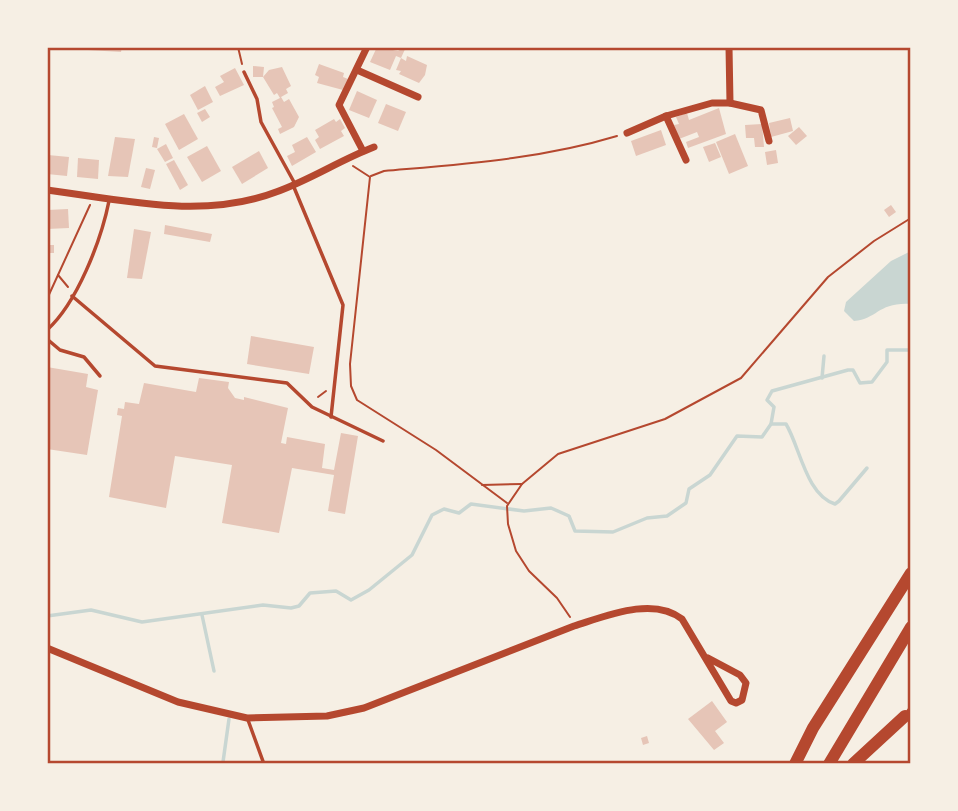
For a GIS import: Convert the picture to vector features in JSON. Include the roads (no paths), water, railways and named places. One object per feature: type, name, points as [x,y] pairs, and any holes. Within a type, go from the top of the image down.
[{"type":"highway","points":[[795,764],[813,728],[911,573]]},
{"type":"highway","points":[[829,764],[911,627]]},
{"type":"highway","points":[[853,764],[908,711]]},
{"type":"street","points":[[363,151],[339,105],[367,47]]},
{"type":"street","points":[[729,47],[730,103]]},
{"type":"street","points":[[357,70],[418,97]]},
{"type":"street","points":[[627,133],[666,116],[712,103],[730,103],[745,109],[761,110],[768,141]]},
{"type":"street","points":[[666,116],[686,160]]},
{"type":"street","points":[[47,190],[168,206],[241,202],[294,185],[374,147]]},
{"type":"street","points":[[47,648],[156,695],[247,718],[345,713],[574,626],[613,614],[668,609],[682,619],[708,658],[731,701],[736,704],[742,700],[746,682],[740,675],[708,658]]},
{"type":"lane","points":[[244,72],[257,99],[261,121],[294,185],[343,305],[331,417]]},
{"type":"lane","points":[[47,330],[72,294],[97,243],[110,198]]},
{"type":"lane","points":[[72,294],[155,366],[287,383],[312,407],[383,441]]},
{"type":"lane","points":[[47,340],[60,351],[84,357],[100,376]]},
{"type":"lane","points":[[247,718],[264,764]]},
{"type":"waterway","points":[[47,616],[91,610],[142,622],[263,605],[291,608],[299,606],[310,593],[336,591],[351,600],[369,590],[412,555],[432,515],[444,509],[459,513],[471,504],[524,511],[551,508],[569,516],[575,531],[613,532],[647,518],[667,516],[686,503],[689,489],[710,475],[737,436],[762,437],[771,424],[774,407],[767,400],[772,391],[848,370],[853,370],[860,383],[872,382],[887,362],[887,350],[911,350]]},
{"type":"waterway","points":[[822,378],[824,356]]},
{"type":"waterway","points":[[771,424],[786,424],[810,481],[825,499],[835,504],[867,468]]},
{"type":"waterway","points":[[202,615],[214,671]]},
{"type":"waterway","points":[[223,762],[229,719]]}]
